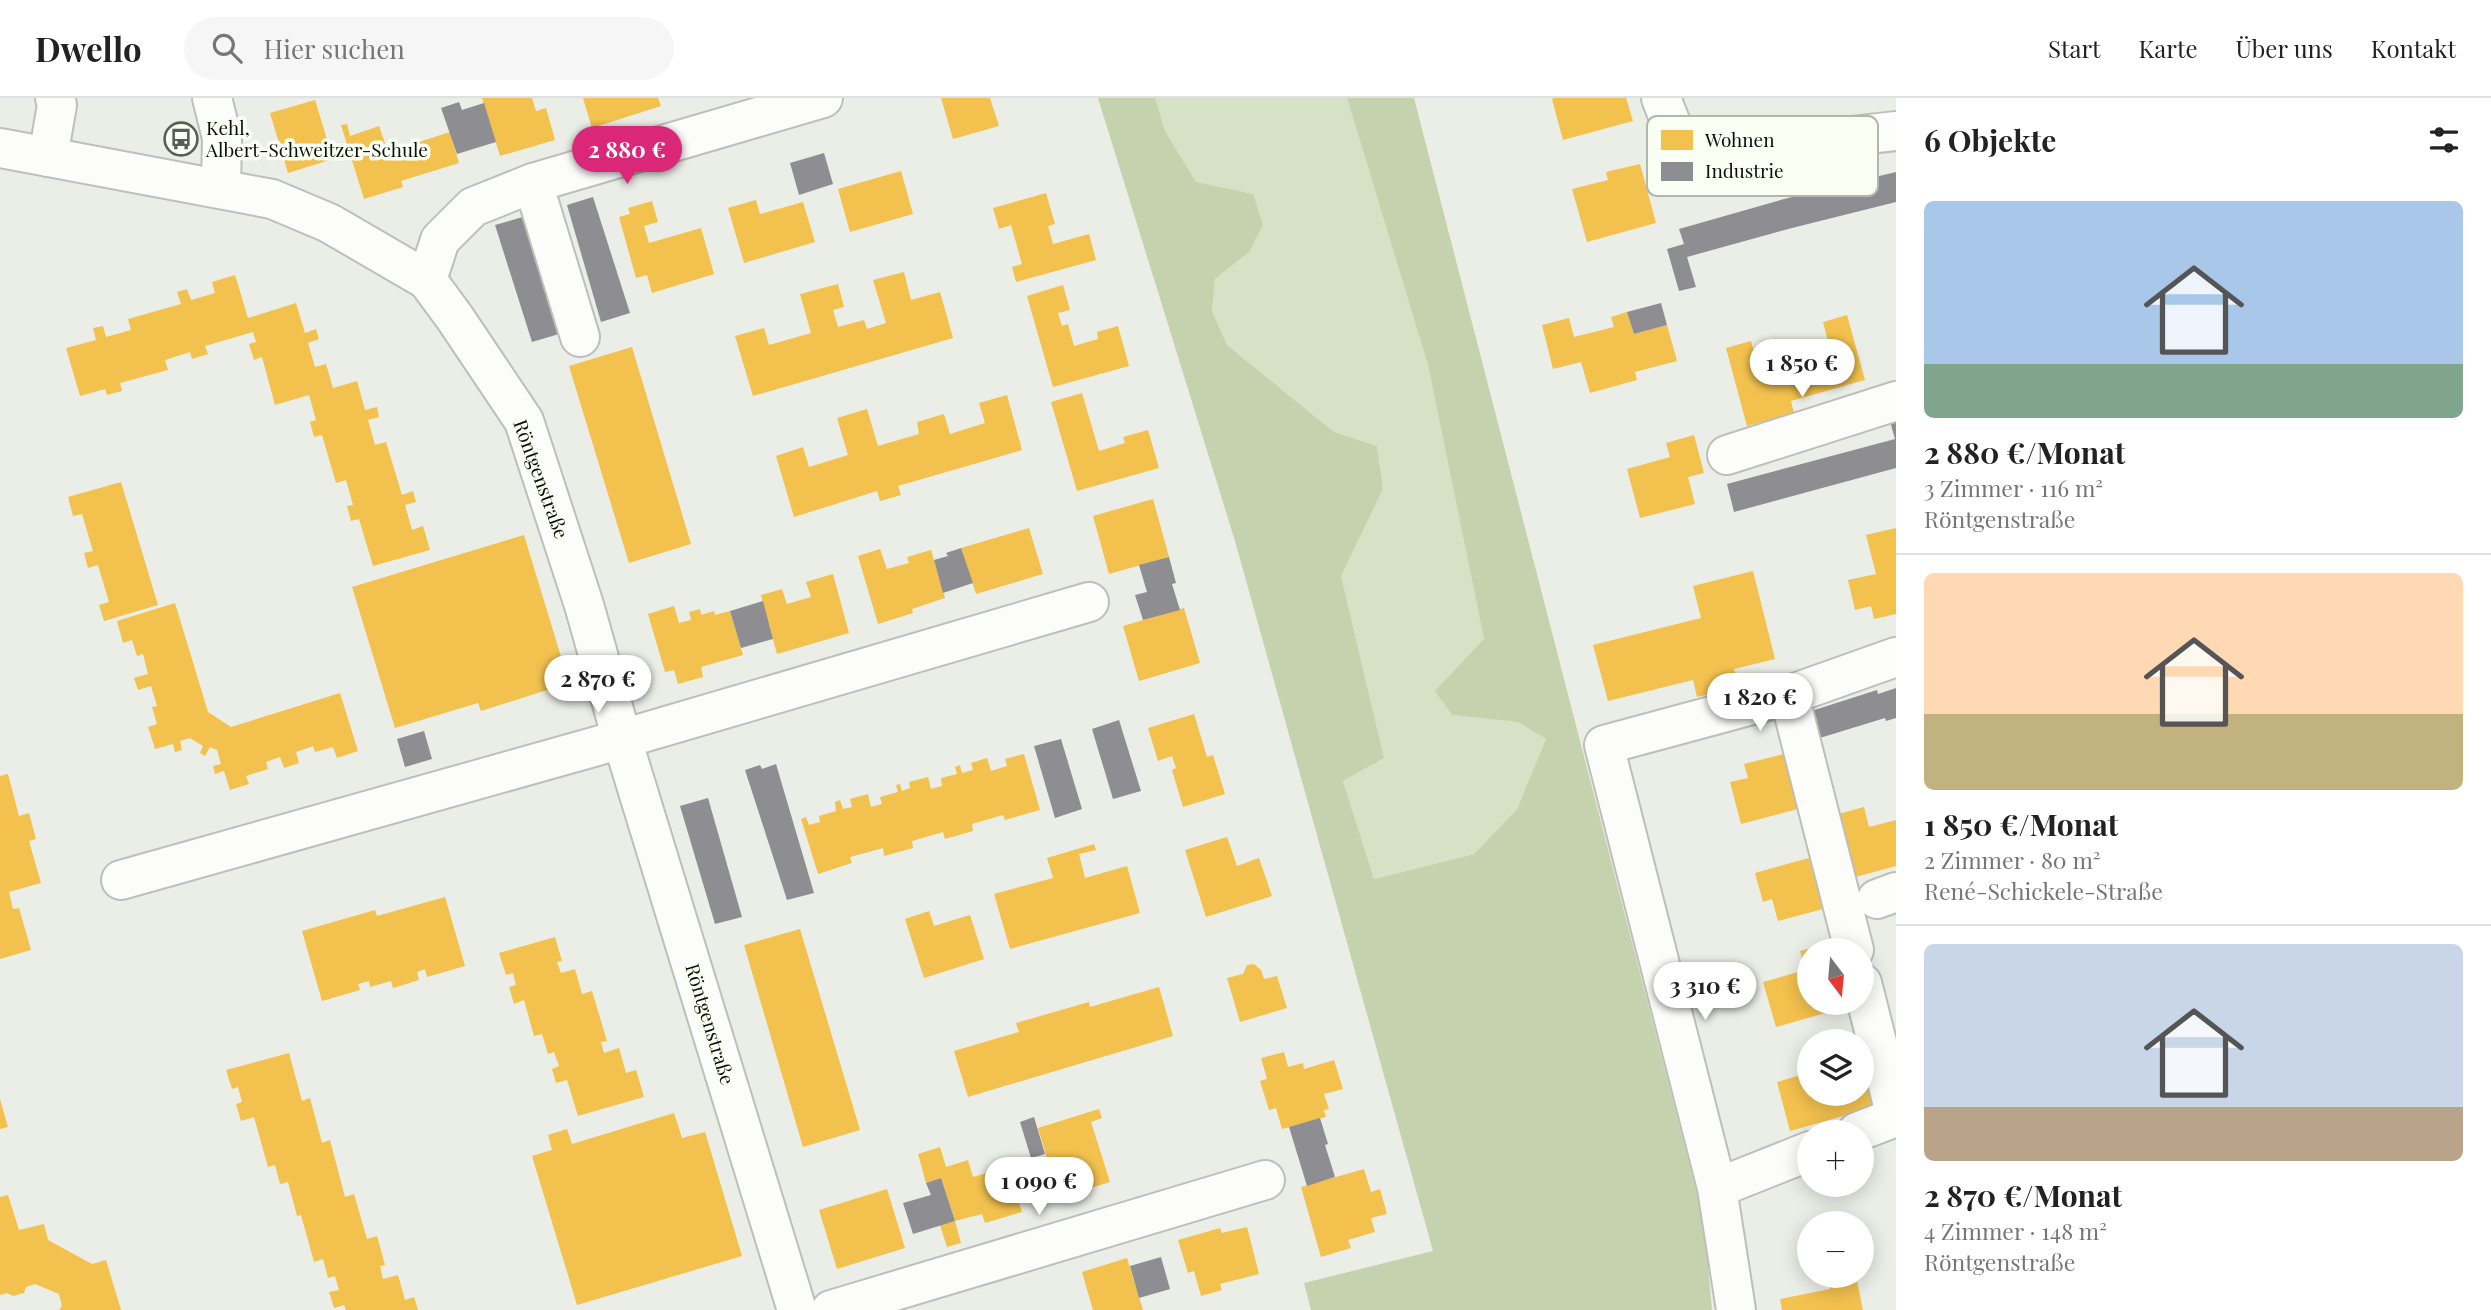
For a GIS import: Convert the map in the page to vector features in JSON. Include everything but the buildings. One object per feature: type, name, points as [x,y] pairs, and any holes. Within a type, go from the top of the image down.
[{"type":"street","points":[[48,157],[57,105],[55,98]]},
{"type":"street","points":[[212,98],[222,138],[221,188]]},
{"type":"street","points":[[427,280],[440,240],[472,207],[533,183],[823,98]]},
{"type":"street","points":[[1661,98],[1668,116]]},
{"type":"street","points":[[1878,133],[1896,131]]},
{"type":"street","name":"Röntgenstraße","points":[[0,148],[272,199],[330,223],[427,280],[455,318],[524,421],[584,605],[622,739],[797,1310]]},
{"type":"street","points":[[533,183],[580,337]]},
{"type":"street","points":[[1727,455],[1896,401]]},
{"type":"street","points":[[121,880],[622,739],[1089,602]]},
{"type":"street","points":[[1736,1310],[1717,1188],[1604,745],[1789,695],[1896,657]]},
{"type":"street","points":[[1789,695],[1851,938]]},
{"type":"street","points":[[1870,1015],[1896,1117],[1874,1125]]},
{"type":"street","points":[[1717,1188],[1797,1156]]},
{"type":"street","points":[[831,1310],[1265,1180]]},
{"type":"green space","points":[[1098,98],[1155,98],[1165,131],[1196,182],[1253,194],[1263,225],[1249,252],[1215,279],[1212,311],[1227,345],[1334,432],[1377,446],[1383,489],[1341,576],[1384,758],[1343,781],[1374,879],[1474,854],[1517,809],[1546,739],[1518,722],[1452,715],[1435,691],[1484,639],[1428,365],[1347,98],[1414,98],[1704,1221],[1712,1310],[1311,1310],[1304,1283],[1433,1251],[1235,541]]},
{"type":"green space","points":[[1155,98],[1347,98],[1428,365],[1484,639],[1452,715],[1518,722],[1546,739],[1517,809],[1474,854],[1374,879],[1343,781],[1384,758],[1341,576],[1383,489],[1377,446],[1334,432],[1227,345],[1212,311],[1215,279],[1249,252],[1252,194],[1196,182],[1165,131]]},
{"type":"place","name":"Kehl, Albert-Schweitzer-Schule","points":[[181,139]]}]
